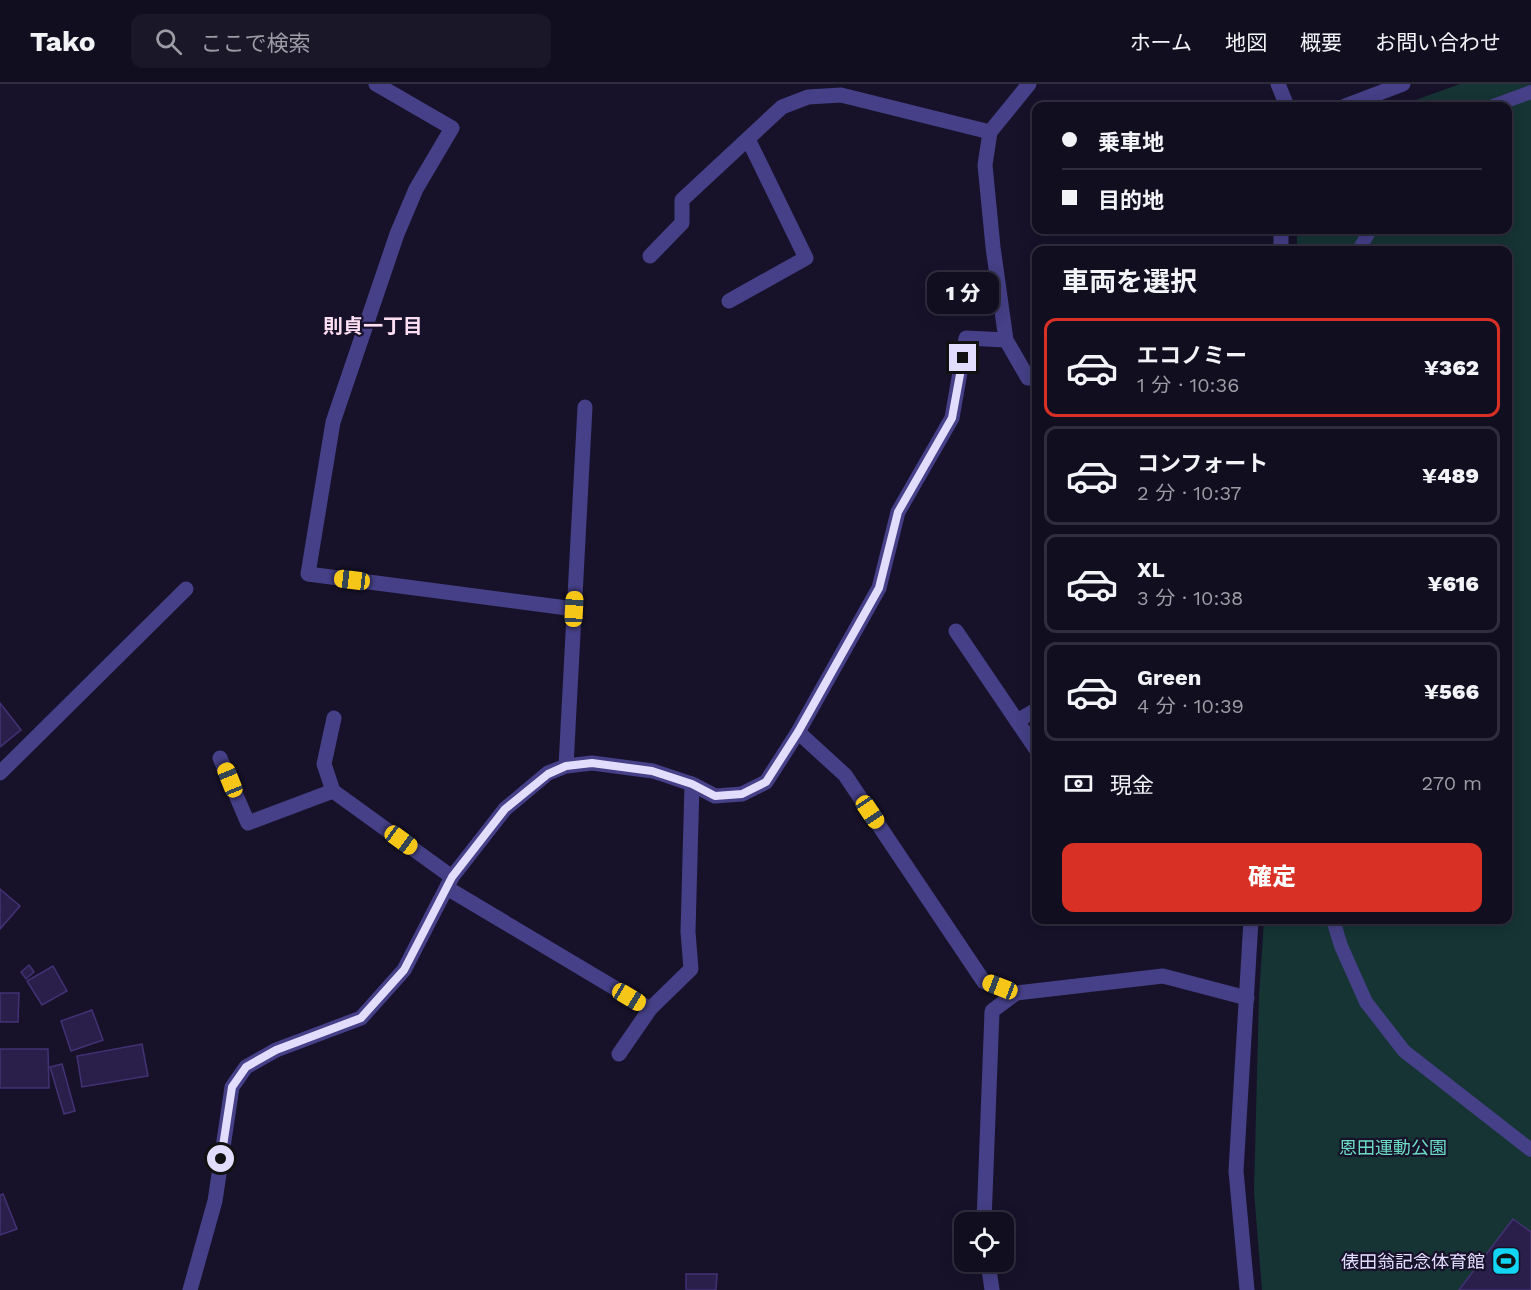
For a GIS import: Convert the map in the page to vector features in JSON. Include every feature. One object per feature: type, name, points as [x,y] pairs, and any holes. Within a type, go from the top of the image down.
[{"type":"street","points":[[376,84],[452,128],[416,189],[397,234],[333,422],[308,574],[574,609]]},
{"type":"street","points":[[1029,84],[990,132],[985,165],[993,247],[1006,340],[1028,378],[1032,378]]},
{"type":"street","points":[[1278,84],[1285,102]]},
{"type":"street","points":[[1356,102],[1403,84]]},
{"type":"street","points":[[650,256],[681,223],[682,200],[782,107],[807,97],[841,95],[990,132]]},
{"type":"street","points":[[729,301],[806,258],[748,139]]},
{"type":"street","points":[[190,1290],[215,1202],[232,1087],[246,1067],[276,1050],[361,1018],[404,970],[449,883],[505,809],[548,774],[566,766],[592,763],[652,771],[692,784],[715,796],[742,794],[766,782],[798,732],[879,588],[898,512],[952,418],[966,338],[1006,340]]},
{"type":"street","points":[[566,766],[585,407]]},
{"type":"street","points":[[0,773],[186,589]]},
{"type":"street","points":[[956,630],[1032,743]]},
{"type":"street","points":[[1017,721],[1032,712]]},
{"type":"street","points":[[334,718],[324,764],[333,791],[449,883],[650,1009]]},
{"type":"street","points":[[798,732],[845,775],[984,982],[1016,993],[1163,976],[1246,998]]},
{"type":"street","points":[[220,758],[248,823],[333,791]]},
{"type":"street","points":[[619,1054],[650,1009],[691,969],[688,932],[692,784]]},
{"type":"street","points":[[1247,1290],[1236,1171],[1251,924]]},
{"type":"street","points":[[984,1212],[992,1011],[1016,993]]},
{"type":"street","points":[[989,1272],[992,1290]]},
{"type":"lane","points":[[1504,102],[1531,92]]},
{"type":"lane","points":[[1334,924],[1341,946],[1366,1002],[1404,1051],[1531,1149]]},
{"type":"green space","name":"恩田運動公園","points":[[1460,84],[1531,84],[1531,1290],[1262,1290],[1254,1192],[1259,996],[1264,924],[1512,924],[1512,246],[1297,246],[1297,234],[1512,234],[1512,102],[1410,102]]},
{"type":"building","points":[[0,703],[21,730],[0,747]]},
{"type":"building","points":[[0,889],[20,906],[0,929]]},
{"type":"building","points":[[29,965],[34,972],[26,979],[21,972]]},
{"type":"building","points":[[53,966],[67,991],[42,1005],[27,981]]},
{"type":"building","points":[[0,993],[19,993],[18,1022],[0,1022]]},
{"type":"building","points":[[92,1010],[103,1040],[71,1051],[61,1021]]},
{"type":"building","points":[[142,1044],[148,1076],[82,1087],[77,1056]]},
{"type":"building","points":[[0,1049],[48,1049],[49,1088],[0,1088]]},
{"type":"building","points":[[62,1064],[75,1111],[64,1114],[50,1067]]},
{"type":"building","points":[[3,1194],[17,1229],[0,1235],[0,1195]]},
{"type":"building","name":"俵田翁記念体育館","points":[[1513,1219],[1531,1232],[1531,1290],[1459,1290]]},
{"type":"building","points":[[686,1274],[717,1274],[716,1290],[686,1290]]},
{"type":"place","name":"俵田翁記念体育館","points":[[1506,1261]]},
{"type":"district","name":"則貞一丁目","points":[[373,326]]},
{"type":"route","points":[[221,1159],[232,1087],[246,1067],[276,1050],[361,1018],[404,970],[452,877],[505,809],[548,774],[566,766],[592,763],[652,771],[692,784],[715,796],[742,794],[766,782],[798,732],[879,588],[898,512],[952,418],[963,358]]}]
